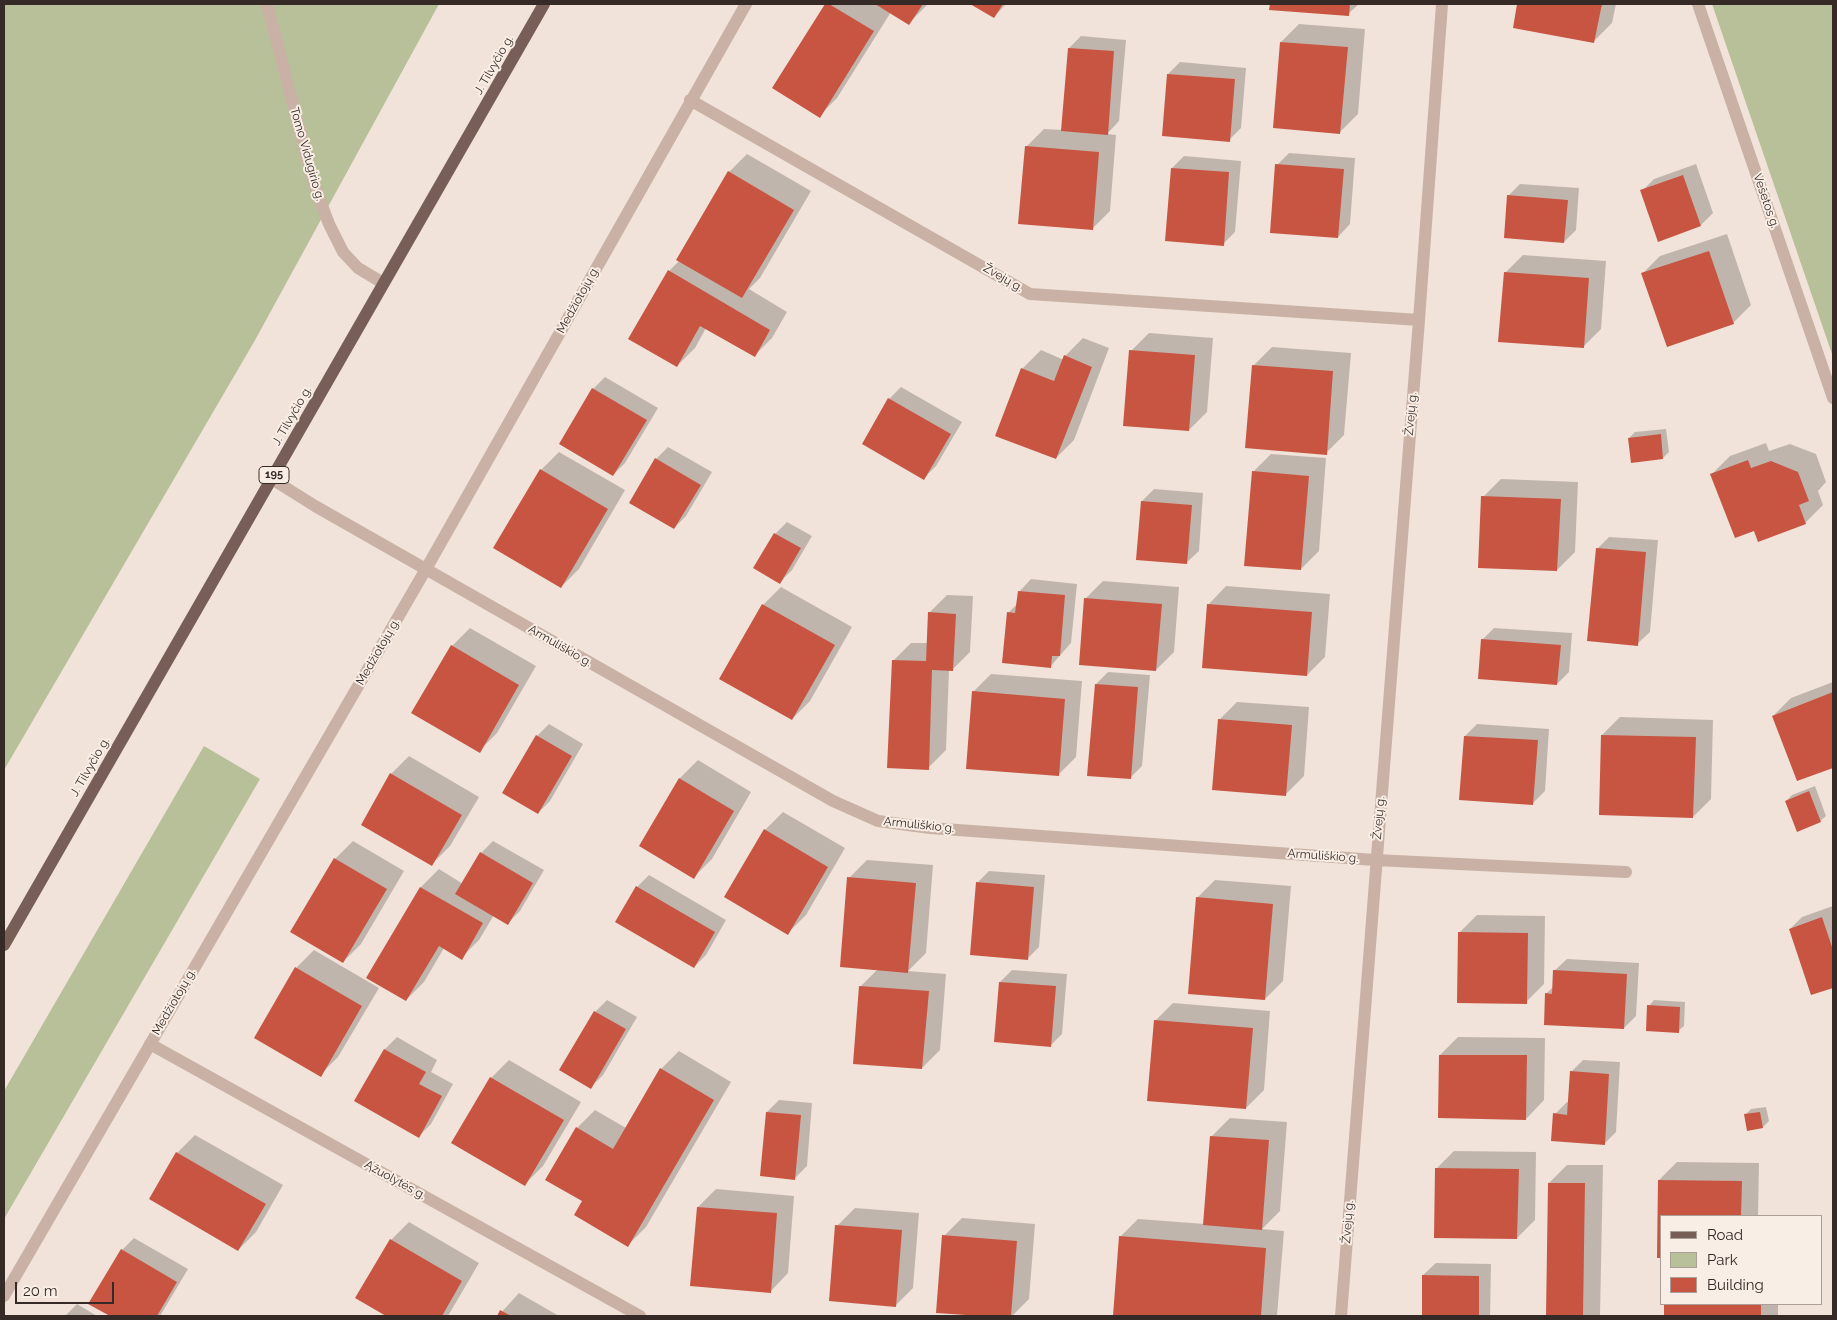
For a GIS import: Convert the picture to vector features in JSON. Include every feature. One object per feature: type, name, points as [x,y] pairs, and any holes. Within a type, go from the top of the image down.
[{"type":"main road","name":"J. Tilvyčio g.","points":[[4,945],[544,4]]},
{"type":"street","name":"Tomo Vidugirio g.","points":[[267,4],[313,182],[329,224],[343,252],[358,268],[383,284]]},
{"type":"street","name":"Medžiotojų g.","points":[[4,1296],[426,569],[746,4]]},
{"type":"street","name":"Žvejų g.","points":[[1341,1316],[1442,4]]},
{"type":"street","name":"Vešetos g.","points":[[1698,4],[1833,398]]},
{"type":"street","name":"Žvejų g.","points":[[690,100],[1030,294],[1419,320]]},
{"type":"street","name":"Armuliškio g.","points":[[272,479],[315,506],[833,801],[878,821],[930,828],[1376,860],[1626,872]]},
{"type":"street","name":"Ąžuolytės g.","points":[[150,1044],[640,1316]]},
{"type":"green space","points":[[4,4],[439,4],[254,342],[4,770]]},
{"type":"green space","points":[[1712,4],[1833,4],[1833,357]]},
{"type":"green space","points":[[204,746],[260,779],[4,1219],[4,1091]]},
{"type":"building","points":[[825,4],[829,4],[874,31],[820,118],[772,88]]},
{"type":"building","points":[[875,4],[923,4],[909,25]]},
{"type":"building","points":[[970,4],[1003,4],[994,18]]},
{"type":"building","points":[[1270,4],[1350,4],[1349,16],[1269,10]]},
{"type":"building","points":[[1517,4],[1602,4],[1594,43],[1513,28]]},
{"type":"building","points":[[1280,42],[1348,47],[1340,134],[1273,128]]},
{"type":"building","points":[[1068,48],[1114,51],[1108,135],[1061,131]]},
{"type":"building","points":[[1167,74],[1235,79],[1230,142],[1162,136]]},
{"type":"building","points":[[1025,146],[1099,152],[1093,230],[1018,224]]},
{"type":"building","points":[[1275,164],[1344,169],[1338,238],[1270,233]]},
{"type":"building","points":[[1171,168],[1229,172],[1224,246],[1165,241]]},
{"type":"building","points":[[728,171],[794,210],[742,298],[676,260]]},
{"type":"building","points":[[1683,175],[1701,226],[1658,242],[1640,190]]},
{"type":"building","points":[[1507,195],[1568,200],[1564,243],[1504,238]]},
{"type":"building","points":[[1709,251],[1734,324],[1667,347],[1641,273]]},
{"type":"building","points":[[668,270],[770,330],[755,357],[700,326],[677,367],[628,339]]},
{"type":"building","points":[[1504,272],[1589,278],[1584,348],[1498,342]]},
{"type":"building","points":[[1129,350],[1195,355],[1189,431],[1123,426]]},
{"type":"building","points":[[1064,355],[1092,367],[1056,459],[995,436],[1021,368],[1054,381]]},
{"type":"building","points":[[1252,365],[1333,371],[1327,455],[1245,448]]},
{"type":"building","points":[[592,388],[647,420],[613,476],[559,444]]},
{"type":"building","points":[[888,398],[951,434],[924,480],[862,444]]},
{"type":"building","points":[[1661,434],[1663,459],[1631,463],[1628,438]]},
{"type":"building","points":[[655,458],[701,485],[674,529],[629,503]]},
{"type":"building","points":[[1748,460],[1751,468],[1771,461],[1798,472],[1809,501],[1799,505],[1806,524],[1758,542],[1754,531],[1735,538],[1710,474]]},
{"type":"building","points":[[540,469],[608,509],[561,588],[493,548]]},
{"type":"building","points":[[1252,471],[1309,476],[1301,570],[1244,566]]},
{"type":"building","points":[[1481,496],[1561,499],[1557,571],[1478,568]]},
{"type":"building","points":[[1141,501],[1192,505],[1187,564],[1136,560]]},
{"type":"building","points":[[774,533],[801,548],[780,584],[753,568]]},
{"type":"building","points":[[1596,548],[1646,552],[1638,646],[1587,641]]},
{"type":"building","points":[[1018,591],[1065,595],[1060,656],[1052,656],[1051,668],[1002,663],[1007,612],[1015,613]]},
{"type":"building","points":[[1084,598],[1162,604],[1156,671],[1079,665]]},
{"type":"building","points":[[762,604],[835,645],[792,720],[719,679]]},
{"type":"building","points":[[1207,604],[1312,612],[1307,676],[1202,668]]},
{"type":"building","points":[[928,612],[956,614],[953,671],[932,670],[929,770],[887,768],[892,660],[926,661]]},
{"type":"building","points":[[1481,639],[1561,645],[1557,685],[1478,679]]},
{"type":"building","points":[[451,645],[519,685],[480,753],[411,713]]},
{"type":"building","points":[[1095,684],[1138,687],[1131,779],[1087,776]]},
{"type":"building","points":[[972,691],[1065,699],[1059,776],[966,769]]},
{"type":"building","points":[[1833,692],[1833,768],[1797,781],[1772,716]]},
{"type":"building","points":[[1218,719],[1292,725],[1286,796],[1212,790]]},
{"type":"building","points":[[536,735],[572,756],[538,814],[502,793]]},
{"type":"building","points":[[1601,735],[1696,737],[1693,818],[1599,815]]},
{"type":"building","points":[[1464,736],[1538,740],[1533,805],[1459,800]]},
{"type":"building","points":[[390,773],[462,815],[432,866],[361,825]]},
{"type":"building","points":[[679,778],[734,811],[694,879],[639,846]]},
{"type":"building","points":[[1809,791],[1821,822],[1797,832],[1785,801]]},
{"type":"building","points":[[764,829],[828,867],[788,935],[724,897]]},
{"type":"building","points":[[480,852],[533,883],[508,925],[455,894]]},
{"type":"building","points":[[334,858],[387,889],[343,963],[290,932]]},
{"type":"building","points":[[847,877],[916,883],[908,973],[840,967]]},
{"type":"building","points":[[976,882],[1034,887],[1028,960],[970,955]]},
{"type":"building","points":[[636,886],[715,932],[694,968],[615,922]]},
{"type":"building","points":[[420,887],[483,923],[462,960],[439,946],[406,1001],[366,978]]},
{"type":"building","points":[[1196,897],[1273,904],[1265,1000],[1188,994]]},
{"type":"building","points":[[1822,917],[1833,950],[1833,988],[1811,995],[1789,929]]},
{"type":"building","points":[[1458,932],[1528,933],[1527,1004],[1457,1003]]},
{"type":"building","points":[[295,967],[362,1006],[321,1077],[254,1038]]},
{"type":"building","points":[[1553,970],[1627,974],[1624,1029],[1544,1025],[1545,993],[1552,994]]},
{"type":"building","points":[[999,982],[1056,986],[1051,1047],[994,1042]]},
{"type":"building","points":[[859,986],[929,991],[922,1069],[853,1064]]},
{"type":"building","points":[[1647,1005],[1680,1007],[1679,1033],[1646,1031]]},
{"type":"building","points":[[594,1011],[626,1029],[591,1089],[559,1070]]},
{"type":"building","points":[[1154,1020],[1253,1028],[1246,1109],[1147,1101]]},
{"type":"building","points":[[384,1049],[426,1072],[419,1084],[442,1096],[419,1138],[354,1101]]},
{"type":"building","points":[[1439,1055],[1527,1055],[1526,1120],[1438,1118]]},
{"type":"building","points":[[660,1068],[714,1100],[628,1247],[574,1215],[582,1201],[545,1180],[576,1127],[613,1149]]},
{"type":"building","points":[[1570,1071],[1609,1074],[1605,1145],[1551,1141],[1553,1113],[1567,1115]]},
{"type":"building","points":[[490,1077],[564,1120],[525,1186],[451,1143]]},
{"type":"building","points":[[766,1112],[801,1115],[795,1180],[760,1176]]},
{"type":"building","points":[[1760,1112],[1763,1128],[1747,1131],[1744,1114]]},
{"type":"building","points":[[1210,1136],[1269,1140],[1262,1230],[1203,1225]]},
{"type":"building","points":[[176,1152],[266,1204],[238,1251],[149,1199]]},
{"type":"building","points":[[1435,1168],[1519,1169],[1517,1239],[1434,1238]]},
{"type":"building","points":[[1658,1180],[1742,1181],[1741,1215],[1660,1215],[1660,1258],[1657,1258]]},
{"type":"building","points":[[1548,1183],[1585,1183],[1583,1316],[1546,1316]]},
{"type":"building","points":[[697,1207],[777,1213],[771,1293],[690,1286]]},
{"type":"building","points":[[835,1225],[902,1230],[896,1307],[829,1301]]},
{"type":"building","points":[[942,1235],[1017,1241],[1011,1316],[936,1313]]},
{"type":"building","points":[[1119,1236],[1266,1248],[1261,1316],[1113,1316]]},
{"type":"building","points":[[390,1239],[462,1281],[442,1316],[386,1316],[355,1298]]},
{"type":"building","points":[[121,1249],[177,1282],[157,1316],[110,1316],[88,1304]]},
{"type":"building","points":[[1422,1275],[1479,1276],[1479,1316],[1422,1316]]},
{"type":"building","points":[[1664,1305],[1761,1305],[1761,1316],[1664,1316]]},
{"type":"building","points":[[500,1310],[511,1316],[497,1316]]}]
